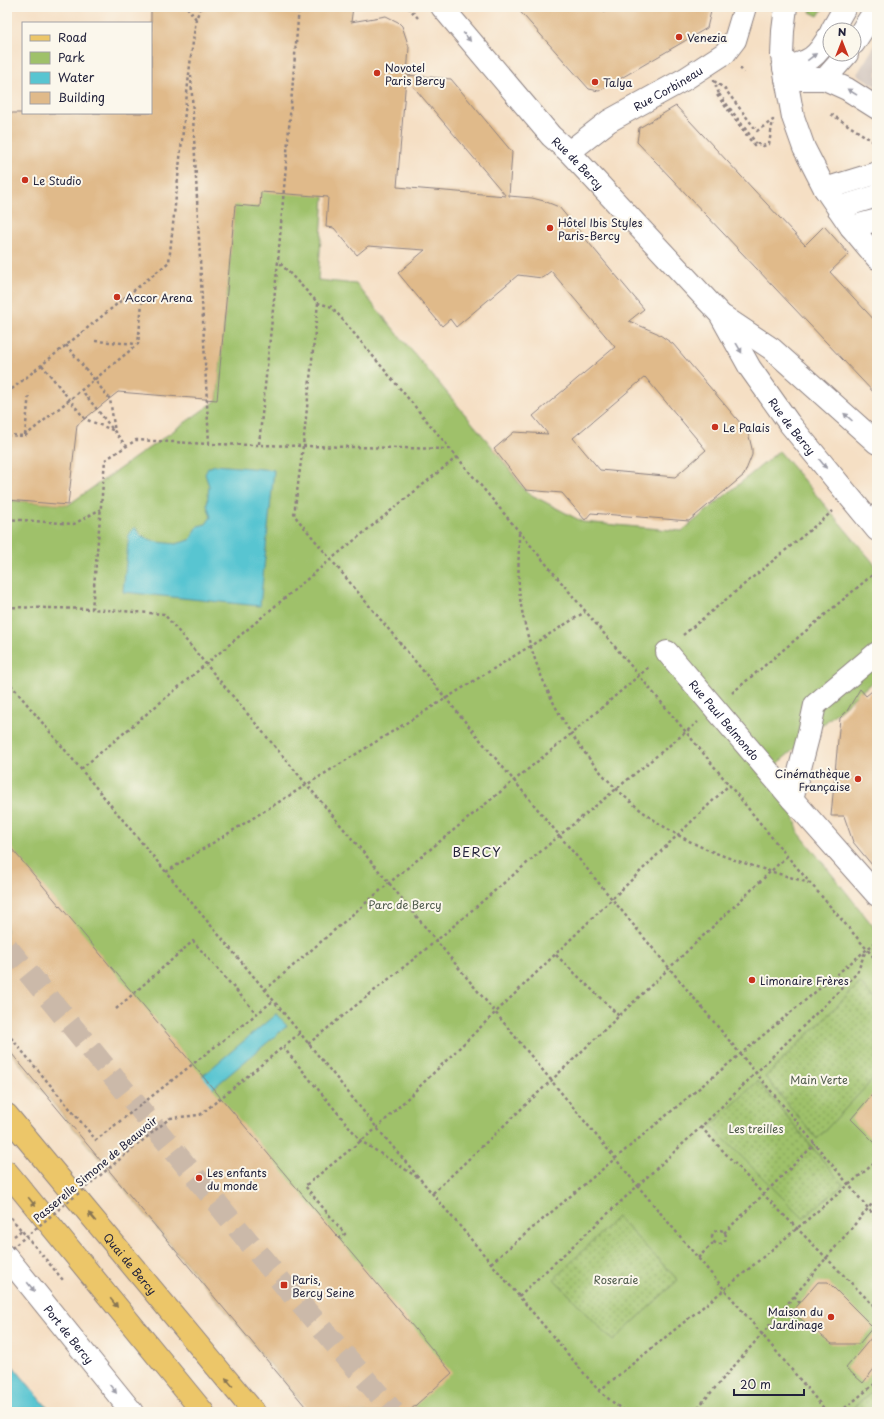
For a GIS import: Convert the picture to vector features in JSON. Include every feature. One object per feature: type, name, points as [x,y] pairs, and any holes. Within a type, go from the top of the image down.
[{"type":"main road","name":"Quai de Bercy","points":[[7,1115],[254,1412]]},
{"type":"main road","points":[[7,1172],[203,1412]]},
{"type":"street","name":"Rue de Bercy","points":[[442,7],[551,136],[569,152],[720,314],[772,349],[877,443]]},
{"type":"street","name":"Rue Corbineau","points":[[569,152],[609,121],[680,81],[725,52],[735,40],[745,7]]},
{"type":"street","points":[[786,7],[782,56],[793,117],[804,148],[851,222]]},
{"type":"street","points":[[837,22],[845,7]]},
{"type":"street","points":[[862,30],[877,7]]},
{"type":"street","points":[[785,74],[815,56],[822,46]]},
{"type":"street","points":[[825,79],[840,62]]},
{"type":"street","points":[[785,74],[825,79],[847,89],[877,108]]},
{"type":"street","points":[[851,222],[877,173]]},
{"type":"street","points":[[851,222],[877,185]]},
{"type":"street","points":[[851,222],[877,196]]},
{"type":"street","points":[[851,222],[877,208]]},
{"type":"street","points":[[851,222],[877,220]]},
{"type":"street","name":"Rue de Bercy","points":[[720,314],[750,368],[789,423],[877,530]]},
{"type":"street","name":"Rue Paul Belmondo","points":[[667,652],[792,799],[877,895]]},
{"type":"street","points":[[792,799],[815,705],[877,653]]},
{"type":"street","name":"Port de Bercy","points":[[7,1257],[132,1412]]},
{"type":"path","points":[[187,7],[196,19]]},
{"type":"path","points":[[7,393],[169,262],[190,65],[196,19],[201,7]]},
{"type":"path","points":[[259,444],[278,261],[299,7]]},
{"type":"path","points":[[408,7],[418,18]]},
{"type":"path","points":[[190,65],[209,444]]},
{"type":"path","points":[[718,94],[754,145],[756,143],[763,146],[769,144],[773,120],[757,131],[725,89]]},
{"type":"path","points":[[831,114],[877,144]]},
{"type":"path","points":[[278,261],[318,303],[332,307],[686,732],[787,856],[877,961]]},
{"type":"path","points":[[7,435],[25,436],[138,344],[142,303]]},
{"type":"path","points":[[318,303],[294,515],[877,1219]]},
{"type":"path","points":[[95,341],[138,344]]},
{"type":"path","points":[[66,345],[110,398],[115,432]]},
{"type":"path","points":[[42,365],[85,419],[115,432]]},
{"type":"path","points":[[84,393],[126,446]]},
{"type":"path","points":[[25,436],[29,394]]},
{"type":"path","points":[[92,609],[105,460],[136,440],[209,444],[450,449]]},
{"type":"path","points":[[81,769],[330,560],[457,457]]},
{"type":"path","points":[[265,990],[389,883],[571,734],[667,652],[674,643],[850,496]]},
{"type":"path","points":[[7,520],[74,524],[101,509]]},
{"type":"path","points":[[519,532],[518,576],[521,605],[531,646],[552,702],[571,734],[592,763],[617,789],[653,819],[678,835],[725,857],[812,885]]},
{"type":"path","points":[[308,1044],[436,941],[560,835],[686,732],[877,571]]},
{"type":"path","points":[[7,607],[92,609],[164,614],[827,1412]]},
{"type":"path","points":[[166,872],[585,612]]},
{"type":"path","points":[[7,680],[420,1179],[599,1391],[625,1412]]},
{"type":"path","points":[[339,1238],[344,1234],[305,1186],[377,1128],[729,785]]},
{"type":"path","points":[[434,1194],[551,1080],[787,856]]},
{"type":"path","points":[[116,1009],[193,941],[257,1014]]},
{"type":"path","points":[[491,1263],[866,949],[877,942]]},
{"type":"path","points":[[519,1296],[701,1127],[857,972],[866,949]]},
{"type":"path","points":[[556,955],[619,1016]]},
{"type":"path","points":[[7,1033],[96,1140],[273,1001]]},
{"type":"path","points":[[300,1033],[283,1047],[361,1141],[420,1179]]},
{"type":"path","name":"Passerelle Simone de Beauvoir","points":[[7,1252],[170,1118],[200,1115],[283,1047]]},
{"type":"path","points":[[701,1127],[763,1194],[877,1309]]},
{"type":"path","points":[[724,1233],[815,1144]]},
{"type":"path","points":[[599,1391],[725,1289],[877,1161]]},
{"type":"path","points":[[694,1412],[877,1198]]},
{"type":"path","points":[[719,1230],[724,1233],[726,1236],[724,1242],[714,1242],[712,1238],[714,1232],[719,1230]]},
{"type":"path","points":[[698,1258],[714,1242]]},
{"type":"path","points":[[794,1296],[800,1303]]},
{"type":"path","points":[[840,1412],[877,1382]]},
{"type":"shaded area","points":[[877,42],[877,87],[857,74]]},
{"type":"green space","points":[[812,7],[824,7],[818,16],[810,12]]},
{"type":"green space","name":"Parc de Bercy","points":[[236,189],[324,196],[318,280],[356,284],[494,449],[526,492],[583,522],[682,531],[779,451],[877,567],[877,678],[778,763],[799,833],[877,931],[877,1412],[421,1412],[416,1406],[408,1412],[310,1412],[7,1048],[7,500],[68,505],[217,400]]},
{"type":"green space","name":"Main Verte","points":[[860,983],[877,1002],[877,1075],[817,1139],[765,1077]]},
{"type":"green space","name":"Les treilles","points":[[758,1081],[843,1185],[803,1218],[711,1126]]},
{"type":"green space","name":"Roseraie","points":[[617,1217],[678,1280],[613,1341],[554,1279]]},
{"type":"green space","points":[[877,1388],[877,1412],[848,1412]]},
{"type":"water","points":[[215,465],[274,470],[260,606],[123,592],[129,534],[135,527],[141,536],[157,542],[176,544],[190,540],[198,526],[206,524],[211,517],[207,505],[209,486],[205,474],[208,468]]},
{"type":"water","points":[[276,1014],[287,1026],[205,1095],[195,1082]]},
{"type":"water","points":[[7,1359],[51,1412],[7,1412]]},
{"type":"building","name":"Accor Arena","points":[[151,7],[353,7],[351,22],[386,16],[398,22],[402,26],[409,47],[407,75],[451,79],[512,152],[509,196],[532,198],[559,207],[644,309],[629,321],[657,333],[673,344],[748,432],[752,455],[744,475],[689,521],[591,513],[585,520],[562,493],[526,490],[494,449],[514,432],[548,434],[533,416],[615,347],[551,271],[542,278],[518,275],[456,327],[450,319],[442,326],[398,273],[425,250],[368,246],[357,255],[334,228],[326,227],[328,197],[261,192],[260,207],[235,205],[217,400],[118,392],[77,425],[68,505],[7,500],[7,113],[152,114]],"holes":[[[406,78],[506,196],[397,187]],[[645,377],[706,450],[675,477],[600,470],[573,438]]]},
{"type":"building","points":[[516,7],[601,7],[605,12],[614,7],[712,7],[707,28],[599,91],[589,89]]},
{"type":"building","points":[[676,106],[805,245],[824,226],[849,254],[830,272],[877,323],[877,396],[637,142],[639,128]]},
{"type":"building","name":"Cinémathèque Française","points":[[877,687],[877,871],[853,842],[844,816],[831,816],[840,718],[847,711],[860,689],[866,696]]},
{"type":"building","points":[[7,843],[452,1373],[408,1412],[310,1412],[7,1048]]},
{"type":"building","points":[[877,1089],[877,1145],[851,1119]]},
{"type":"building","name":"Maison du Jardinage","points":[[818,1282],[828,1282],[873,1327],[859,1344],[832,1344],[792,1312]]},
{"type":"building","points":[[877,1331],[877,1365],[863,1383],[846,1368]]},
{"type":"tunnel","points":[[7,947],[284,1285],[394,1412]]},
{"type":"place","name":"Venezia","points":[[679,37]]},
{"type":"place","name":"Novotel Paris Bercy","points":[[377,73]]},
{"type":"place","name":"Talya","points":[[595,82]]},
{"type":"place","name":"Le Studio","points":[[25,180]]},
{"type":"place","name":"Hôtel Ibis Styles Paris-Bercy","points":[[550,228]]},
{"type":"place","name":"Accor Arena","points":[[117,297]]},
{"type":"place","name":"Le Palais","points":[[715,427]]},
{"type":"place","name":"Cinémathèque Française","points":[[858,779]]},
{"type":"place","name":"Limonaire Frères","points":[[752,980]]},
{"type":"place","name":"Les enfants du monde","points":[[199,1178]]},
{"type":"place","name":"Paris, Bercy Seine","points":[[284,1285]]},
{"type":"place","name":"Maison du Jardinage","points":[[831,1317]]},
{"type":"district","name":"BERCY","points":[[477,851]]}]
